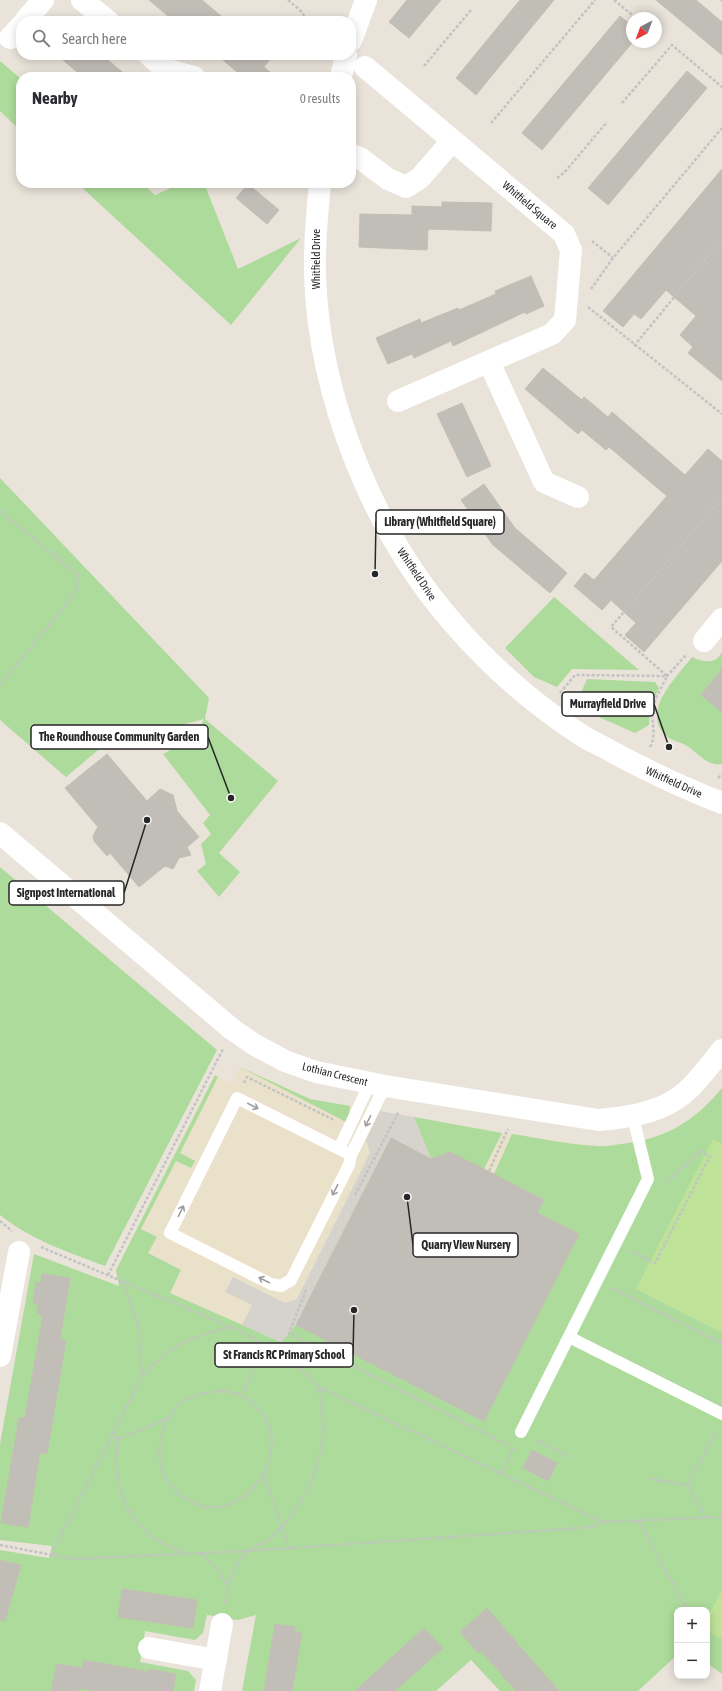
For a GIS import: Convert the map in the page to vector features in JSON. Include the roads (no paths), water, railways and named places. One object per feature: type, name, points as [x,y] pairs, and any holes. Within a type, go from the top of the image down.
[{"type":"street","points":[[29,16],[43,0]]},
{"type":"street","points":[[82,0],[102,16]]},
{"type":"street","points":[[356,28],[366,0]]},
{"type":"street","points":[[155,60],[165,68],[178,72]]},
{"type":"street","points":[[342,72],[345,60]]},
{"type":"street","name":"Whitfield Square","points":[[365,67],[564,234],[571,250],[565,320],[552,334],[489,362]]},
{"type":"street","points":[[356,157],[388,179],[406,187],[420,178],[452,140]]},
{"type":"street","name":"Whitfield Drive","points":[[320,188],[315,239],[315,277],[319,318],[337,408],[354,456],[384,521],[423,584],[454,624],[501,673],[582,735],[641,767],[722,803]]},
{"type":"street","points":[[398,401],[489,362],[544,482],[578,497]]},
{"type":"street","points":[[704,641],[722,619]]},
{"type":"street","name":"Lothian Crescent","points":[[0,833],[233,1030],[255,1045],[285,1061],[316,1072],[378,1085],[566,1116],[600,1120],[633,1117],[671,1103],[690,1088],[722,1050]]},
{"type":"street","points":[[0,1356],[3,1324],[25,1245]]},
{"type":"street","points":[[210,1691],[222,1624]]},
{"type":"street","points":[[150,1648],[216,1660]]},
{"type":"lane","points":[[339,1149],[350,1127],[378,1085]]},
{"type":"lane","points":[[351,1155],[237,1098],[170,1233],[271,1284],[281,1286],[291,1280],[349,1165],[351,1155],[362,1133],[378,1085]]},
{"type":"lane","points":[[521,1432],[648,1179],[633,1117]]},
{"type":"lane","points":[[569,1337],[720,1420]]},
{"type":"place","name":"Library (Whitfield Square)","points":[[375,574]]},
{"type":"place","name":"Murrayfield Drive","points":[[669,747]]},
{"type":"place","name":"The Roundhouse Community Garden","points":[[231,798]]},
{"type":"place","name":"Signpost International","points":[[147,820]]},
{"type":"place","name":"Quarry View Nursery","points":[[407,1197]]},
{"type":"place","name":"St Francis RC Primary School","points":[[354,1310]]}]
